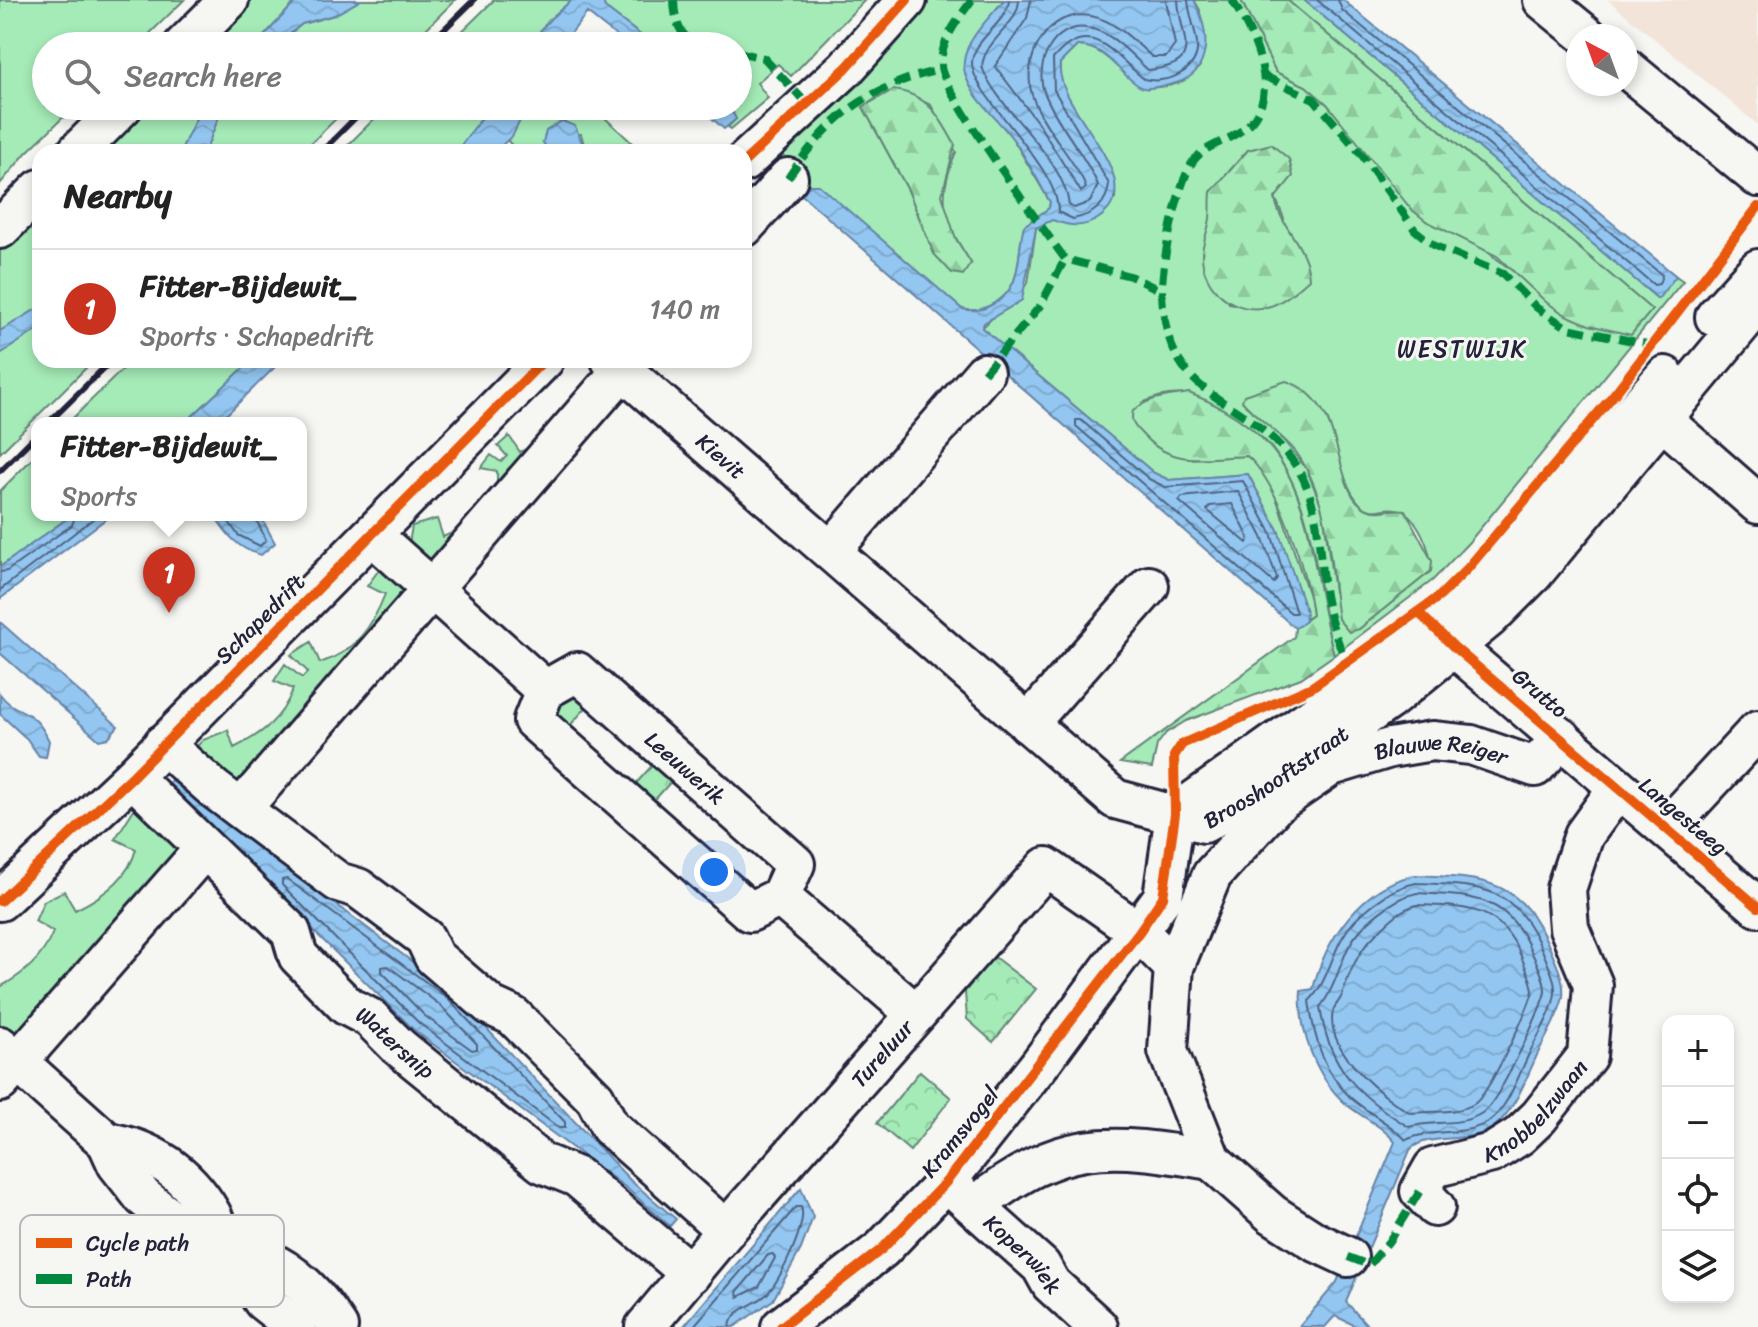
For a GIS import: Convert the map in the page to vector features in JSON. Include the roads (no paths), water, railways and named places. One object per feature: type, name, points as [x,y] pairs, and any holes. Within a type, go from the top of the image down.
[{"type":"street","points":[[197,32],[229,0]]},
{"type":"street","points":[[752,155],[846,68],[907,0]]},
{"type":"street","points":[[1543,0],[1572,24]]},
{"type":"street","points":[[1638,78],[1758,177]]},
{"type":"street","points":[[85,144],[109,120]]},
{"type":"street","points":[[752,218],[788,178]]},
{"type":"street","points":[[0,229],[32,197]]},
{"type":"street","name":"Brooshooftstraat","points":[[1175,814],[1204,823],[1258,792],[1389,700],[1446,638],[1533,574],[1758,269]]},
{"type":"street","name":"Brooshooftstraat","points":[[1652,411],[1758,304]]},
{"type":"street","name":"Schapedrift","points":[[0,901],[132,777],[536,368]]},
{"type":"street","points":[[241,809],[434,588],[614,368]]},
{"type":"street","name":"Kievit","points":[[619,368],[1115,799],[1175,814]]},
{"type":"street","points":[[831,551],[984,373]]},
{"type":"street","points":[[1652,411],[1758,504]]},
{"type":"street","points":[[372,535],[545,690],[533,720],[750,912],[780,897],[916,1014]]},
{"type":"street","points":[[1028,724],[1149,586]]},
{"type":"street","name":"Grutto","points":[[1446,638],[1618,788]]},
{"type":"street","name":"Leeuwerik","points":[[545,690],[577,672],[795,864],[780,897]]},
{"type":"street","points":[[1668,827],[1758,730]]},
{"type":"street","name":"Blauwe Reiger","points":[[1348,1257],[1314,1241],[1272,1214],[1211,1160],[1168,1051],[1174,967],[1212,875],[1276,804],[1331,766],[1390,748],[1432,741],[1471,745],[1535,767],[1562,738]]},
{"type":"street","points":[[163,744],[241,809],[338,882],[358,888],[425,938],[434,957],[491,1006],[513,1016],[595,1098],[610,1127],[726,1230]]},
{"type":"street","name":"Watersnip","points":[[132,777],[291,932],[298,956],[347,1006],[370,1018],[399,1047],[542,1163],[577,1177],[691,1274]]},
{"type":"street","name":"Langesteeg","points":[[1618,788],[1668,827],[1758,907]]},
{"type":"street","name":"Knobbelzwaan","points":[[1435,1207],[1420,1191],[1433,1168],[1492,1153],[1519,1136],[1539,1117],[1587,1056],[1593,985],[1569,928],[1566,889],[1584,835],[1618,788]]},
{"type":"street","points":[[1174,967],[1139,932],[1163,897],[1175,814]]},
{"type":"street","points":[[166,1215],[143,1197],[117,1164],[107,1142],[6,1063],[204,849]]},
{"type":"street","name":"Tureluur","points":[[645,1327],[726,1230],[1046,867],[1139,932]]},
{"type":"street","name":"Kramsvogel","points":[[781,1327],[882,1249],[946,1182],[1139,932]]},
{"type":"street","points":[[975,1206],[1038,1163],[1077,1150],[1145,1148],[1211,1160]]},
{"type":"street","name":"Koperwiek","points":[[946,1182],[1041,1266],[1051,1284],[1098,1327]]},
{"type":"street","points":[[284,1270],[299,1279],[338,1327]]},
{"type":"street","points":[[271,1307],[296,1327]]},
{"type":"water","points":[[297,0],[361,0],[334,15],[302,24],[292,32],[268,32]]},
{"type":"water","points":[[572,0],[603,0],[605,8],[637,32],[611,32],[587,13],[572,32],[539,32]]},
{"type":"water","points":[[1004,0],[1194,0],[1197,5],[1205,48],[1200,66],[1182,81],[1166,86],[1141,87],[1104,55],[1087,47],[1077,46],[1060,63],[1062,82],[1071,102],[1109,164],[1115,184],[1113,202],[1099,218],[1087,224],[1070,225],[1052,220],[1036,228],[1022,300],[984,323],[982,328],[1154,473],[1169,480],[1248,474],[1278,530],[1306,611],[1305,622],[1295,628],[802,195],[810,185],[819,185],[962,309],[982,309],[1003,297],[1010,289],[1017,270],[1024,226],[1049,208],[1050,202],[1006,130],[974,93],[965,72],[964,61],[969,45]]},
{"type":"water","points":[[1304,0],[1343,0],[1676,276],[1658,299]]},
{"type":"water","points":[[195,120],[218,120],[208,144],[184,144]]},
{"type":"water","points":[[480,120],[520,120],[513,135],[503,144],[462,144]]},
{"type":"water","points":[[714,120],[735,120],[724,129]]},
{"type":"water","points":[[562,121],[575,126],[583,144],[544,144],[546,131]]},
{"type":"water","points":[[32,312],[32,333],[0,354],[0,331]]},
{"type":"water","points":[[243,368],[274,368],[224,417],[191,417]]},
{"type":"water","points":[[64,521],[103,521],[0,599],[0,567]]},
{"type":"water","points":[[218,521],[263,521],[275,543],[261,555],[245,549]]},
{"type":"water","points":[[0,622],[118,726],[108,738],[99,740],[0,653]]},
{"type":"water","points":[[0,694],[12,706],[31,716],[43,729],[49,741],[46,757],[39,756],[27,739],[0,714]]},
{"type":"water","points":[[171,780],[451,991],[631,1181],[676,1219],[670,1226],[625,1187],[414,1030],[167,786]]},
{"type":"water","points":[[1415,875],[1481,881],[1514,896],[1527,909],[1551,951],[1560,973],[1563,997],[1520,1092],[1495,1126],[1474,1136],[1427,1141],[1410,1150],[1346,1302],[1369,1327],[1358,1327],[1335,1316],[1325,1327],[1299,1327],[1337,1282],[1395,1142],[1346,1104],[1326,1081],[1306,1037],[1301,991],[1313,989],[1327,952],[1349,917],[1378,890]]},
{"type":"water","points":[[801,1188],[813,1217],[801,1249],[773,1300],[734,1327],[683,1327]]},
{"type":"railway","points":[[441,32],[474,0]]},
{"type":"railway","points":[[329,144],[353,120]]},
{"type":"railway","points":[[54,417],[104,368]]},
{"type":"railway","points":[[0,471],[31,440]]},
{"type":"place","name":"Fitter-Bijdewit_","points":[[169,613]]},
{"type":"district","name":"WESTWIJK","points":[[1462,349]]}]
